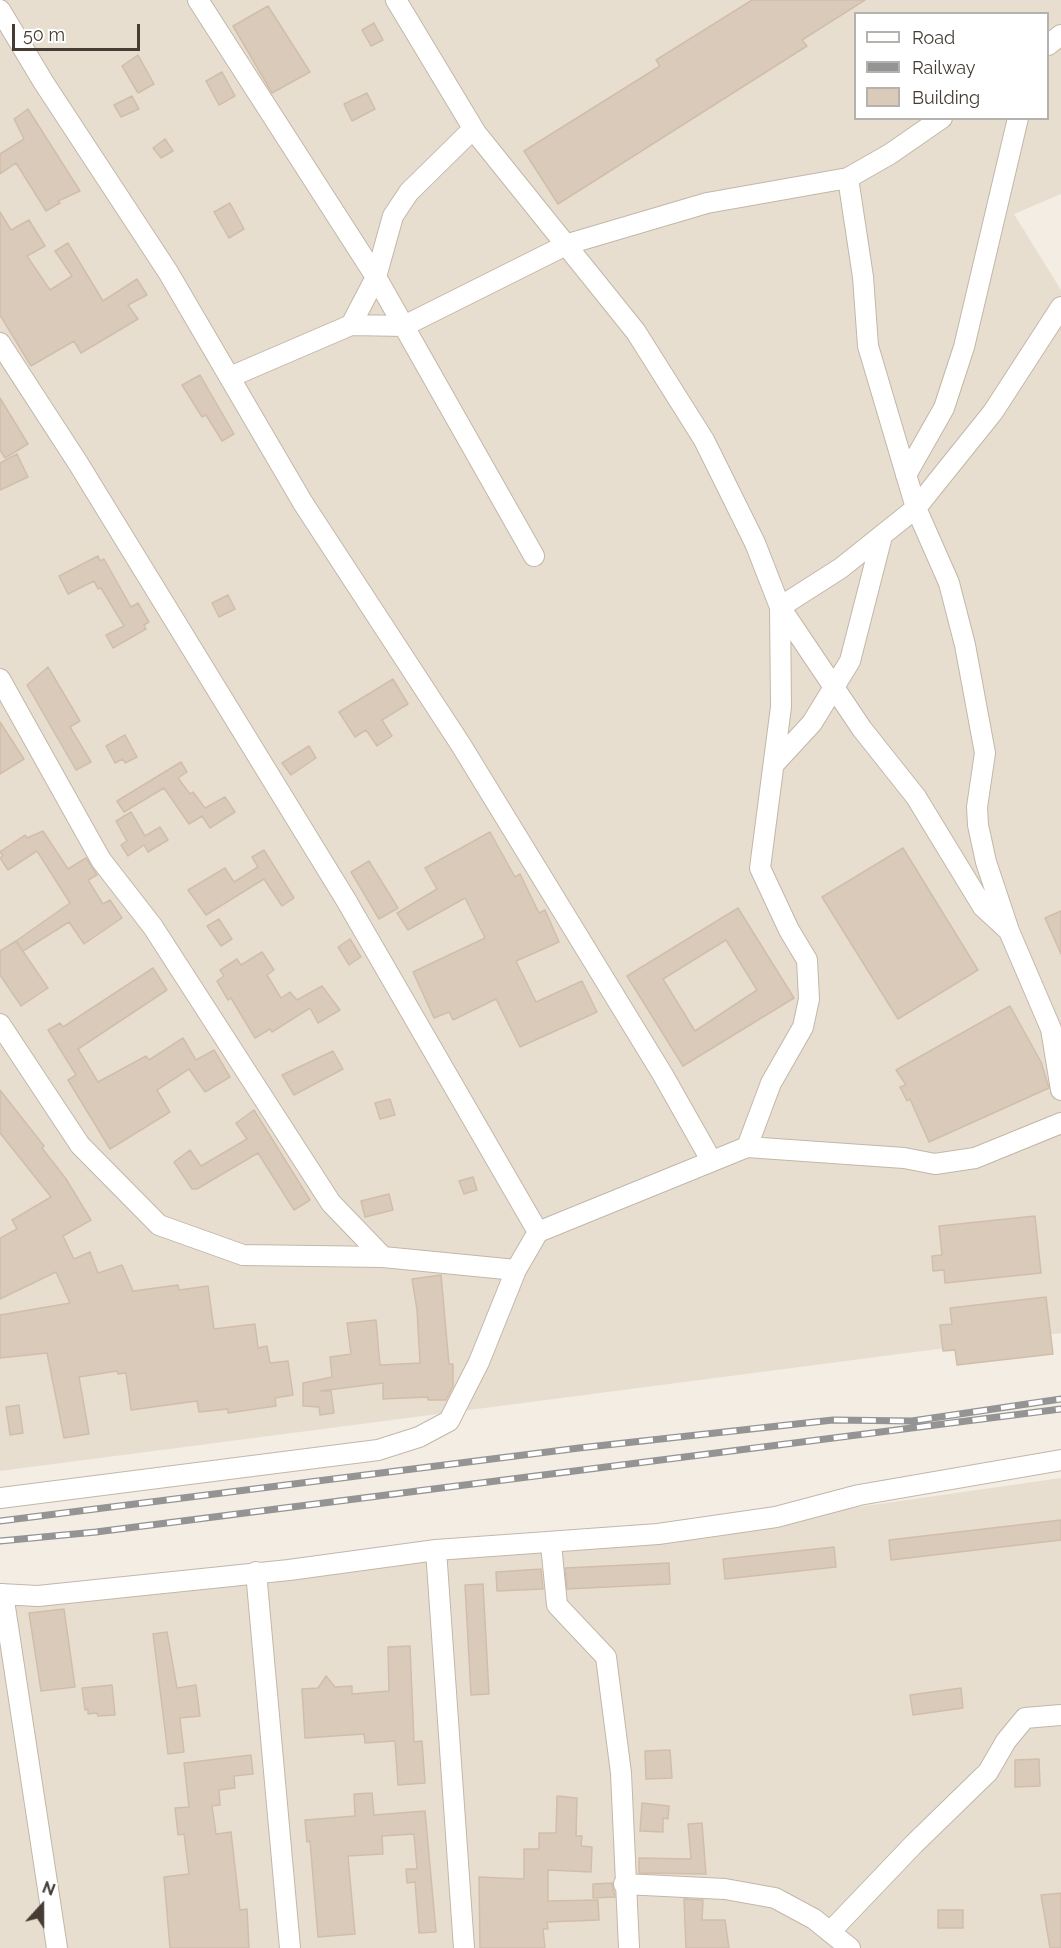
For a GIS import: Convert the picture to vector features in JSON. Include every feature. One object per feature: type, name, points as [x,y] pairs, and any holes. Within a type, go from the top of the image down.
[{"type":"street","points":[[198,0],[376,277],[534,556]]},
{"type":"street","points":[[396,0],[473,129],[568,244],[636,332],[704,440],[755,543],[780,607],[835,686],[861,729],[916,797],[983,907],[1009,931]]},
{"type":"street","points":[[0,10],[44,83],[168,272],[303,503],[461,745],[663,1075],[711,1160]]},
{"type":"street","points":[[230,377],[351,325],[404,326],[568,244],[708,203],[848,178],[890,154],[939,120]]},
{"type":"street","points":[[906,475],[944,408],[964,348],[1018,120]]},
{"type":"street","points":[[351,325],[376,277],[383,244],[393,216],[409,192],[473,129]]},
{"type":"street","points":[[848,178],[863,277],[868,346],[916,508],[949,582],[965,645],[985,753],[977,807],[978,825],[986,862],[1009,931],[1056,1034],[1061,1090]]},
{"type":"street","points":[[780,607],[841,568],[916,508],[993,412],[1061,307]]},
{"type":"street","points":[[0,343],[78,464],[345,900],[538,1232]]},
{"type":"street","points":[[776,762],[812,723],[850,661],[882,536]]},
{"type":"street","points":[[747,1147],[771,1083],[803,1027],[809,999],[807,960],[789,930],[760,868],[776,762],[781,707],[780,607]]},
{"type":"street","points":[[0,679],[101,860],[153,927],[331,1203],[383,1257]]},
{"type":"street","points":[[0,1024],[80,1146],[159,1225],[243,1255],[383,1257],[516,1270]]},
{"type":"street","points":[[0,1498],[378,1450],[419,1437],[449,1421],[459,1404],[516,1270],[538,1232],[747,1147],[904,1158],[935,1164],[975,1158],[1061,1123]]},
{"type":"street","points":[[57,1948],[2,1594],[38,1596],[436,1550],[551,1544],[658,1534],[776,1517],[859,1495],[1061,1460]]},
{"type":"street","points":[[551,1544],[557,1605],[606,1657],[621,1773],[624,1884],[629,1948]]},
{"type":"street","points":[[436,1550],[464,1948]]},
{"type":"street","points":[[256,1572],[290,1948]]},
{"type":"street","points":[[831,1932],[914,1844],[988,1772],[1006,1741],[1025,1718],[1061,1715]]},
{"type":"street","points":[[624,1884],[725,1889],[775,1898],[814,1919],[850,1948]]},
{"type":"shaded area","points":[[0,0],[1061,0],[1061,194],[1014,214],[1061,290],[1061,1333],[0,1471]]},
{"type":"shaded area","points":[[1061,1478],[1061,1948],[0,1948],[0,1601],[781,1518]]},
{"type":"building","points":[[752,0],[865,0],[802,40],[807,46],[558,204],[524,151],[660,66],[656,60]]},
{"type":"building","points":[[268,6],[310,72],[272,93],[233,26]]},
{"type":"building","points":[[374,23],[383,40],[371,46],[362,30]]},
{"type":"building","points":[[138,55],[154,84],[138,93],[122,66]]},
{"type":"building","points":[[222,72],[235,96],[219,105],[206,81]]},
{"type":"building","points":[[367,93],[375,109],[352,121],[344,104]]},
{"type":"building","points":[[132,96],[139,109],[121,117],[114,105]]},
{"type":"building","points":[[28,109],[80,191],[58,201],[60,203],[46,211],[16,163],[0,174],[0,154],[24,139],[14,119]]},
{"type":"building","points":[[165,139],[173,151],[161,158],[153,148]]},
{"type":"building","points":[[230,203],[244,229],[229,238],[214,212]]},
{"type":"building","points":[[0,212],[11,230],[29,220],[45,246],[27,256],[50,290],[72,276],[55,251],[68,243],[103,301],[137,279],[147,295],[128,305],[138,319],[81,353],[74,341],[31,366],[0,315]]},
{"type":"building","points":[[200,375],[234,434],[222,441],[206,415],[202,417],[182,385]]},
{"type":"building","points":[[0,398],[28,444],[5,458],[0,450]]},
{"type":"building","points":[[17,454],[28,477],[0,490],[0,463]]},
{"type":"building","points":[[98,556],[100,561],[104,559],[131,607],[138,603],[149,622],[144,625],[146,629],[113,648],[106,635],[124,626],[101,588],[98,589],[94,581],[68,594],[59,576]]},
{"type":"building","points":[[228,595],[235,609],[219,617],[212,603]]},
{"type":"building","points":[[48,667],[80,721],[70,727],[91,762],[76,770],[27,685]]},
{"type":"building","points":[[393,679],[408,704],[382,720],[392,736],[377,746],[366,730],[355,737],[339,712]]},
{"type":"building","points":[[0,722],[24,759],[0,774]]},
{"type":"building","points":[[125,735],[137,757],[125,763],[123,759],[115,763],[106,746]]},
{"type":"building","points":[[309,746],[316,758],[291,775],[282,763]]},
{"type":"building","points":[[181,762],[187,772],[178,778],[205,808],[225,797],[235,812],[210,828],[202,816],[189,824],[164,788],[124,812],[117,801]]},
{"type":"building","points":[[131,812],[145,836],[160,827],[168,840],[148,852],[144,845],[128,856],[121,845],[127,841],[116,821]]},
{"type":"building","points":[[43,831],[68,869],[86,858],[97,875],[88,880],[103,904],[110,900],[122,918],[84,944],[69,922],[23,951],[16,941],[70,903],[37,851],[8,870],[0,858],[3,856],[0,852],[25,835],[27,838]]},
{"type":"building","points":[[490,832],[515,877],[520,874],[539,913],[545,910],[559,942],[516,961],[536,1002],[582,981],[597,1012],[520,1047],[496,999],[453,1020],[449,1012],[434,1018],[413,972],[485,938],[465,898],[408,930],[397,913],[437,889],[425,868]]},
{"type":"building","points":[[903,848],[978,970],[898,1019],[822,897]]},
{"type":"building","points":[[264,850],[294,898],[282,906],[264,879],[206,915],[188,890],[225,868],[234,882],[258,867],[252,857]]},
{"type":"building","points":[[369,861],[398,908],[379,919],[351,872]]},
{"type":"building","points":[[738,908],[794,998],[683,1066],[627,976]],"holes":[[[726,940],[757,990],[695,1031],[663,979]]]},
{"type":"building","points":[[1061,911],[1061,954],[1045,918]]},
{"type":"building","points":[[219,919],[232,939],[221,946],[207,926]]},
{"type":"building","points":[[350,939],[361,957],[349,965],[338,947]]},
{"type":"building","points":[[16,941],[48,988],[21,1006],[0,975],[0,951]]},
{"type":"building","points":[[262,952],[274,970],[267,975],[281,998],[290,992],[297,1000],[322,986],[340,1010],[318,1023],[310,1008],[272,1032],[270,1029],[255,1038],[231,998],[228,1000],[217,981],[224,976],[220,970],[237,959],[241,965]]},
{"type":"building","points":[[153,968],[167,990],[78,1049],[98,1082],[146,1056],[149,1060],[183,1038],[196,1060],[214,1050],[230,1077],[205,1092],[189,1069],[157,1090],[170,1112],[110,1149],[68,1080],[76,1075],[48,1030],[60,1023],[63,1027]]},
{"type":"building","points":[[1010,1006],[1041,1062],[1049,1088],[929,1142],[910,1099],[907,1101],[900,1087],[906,1085],[896,1070]]},
{"type":"building","points":[[333,1051],[343,1069],[294,1095],[282,1075]]},
{"type":"building","points":[[0,1090],[44,1146],[42,1148],[66,1179],[91,1220],[63,1236],[74,1259],[90,1252],[98,1273],[122,1265],[133,1291],[178,1285],[179,1290],[208,1286],[214,1329],[255,1324],[258,1348],[267,1346],[270,1363],[288,1361],[293,1395],[275,1398],[276,1406],[228,1413],[228,1409],[199,1412],[197,1401],[131,1410],[126,1373],[118,1374],[117,1371],[79,1377],[89,1434],[64,1438],[47,1353],[0,1358],[0,1315],[70,1303],[56,1272],[0,1299],[0,1238],[17,1229],[12,1220],[51,1197],[0,1133]]},
{"type":"building","points":[[390,1099],[395,1115],[380,1119],[375,1103]]},
{"type":"building","points":[[254,1110],[310,1200],[294,1210],[258,1153],[197,1189],[192,1189],[174,1162],[190,1150],[201,1166],[247,1139],[236,1123]]},
{"type":"building","points":[[473,1177],[477,1190],[464,1194],[459,1181]]},
{"type":"building","points":[[389,1194],[393,1210],[365,1217],[361,1201]]},
{"type":"building","points":[[1035,1216],[1041,1273],[945,1283],[944,1270],[933,1271],[932,1256],[942,1255],[939,1226]]},
{"type":"building","points":[[441,1275],[449,1364],[453,1364],[453,1386],[446,1400],[428,1400],[428,1397],[383,1399],[383,1383],[320,1391],[331,1391],[334,1413],[320,1415],[319,1407],[303,1406],[303,1383],[332,1377],[330,1357],[351,1354],[347,1323],[376,1320],[380,1365],[420,1363],[417,1310],[412,1279]]},
{"type":"building","points":[[1046,1297],[1053,1354],[957,1365],[955,1350],[943,1351],[940,1325],[952,1324],[950,1308]]},
{"type":"building","points":[[19,1405],[23,1433],[10,1435],[6,1407]]},
{"type":"building","points":[[1061,1520],[1061,1540],[891,1560],[889,1540]]},
{"type":"building","points":[[834,1547],[836,1567],[725,1579],[723,1559]]},
{"type":"building","points":[[669,1563],[670,1584],[567,1589],[565,1568]]},
{"type":"building","points":[[541,1569],[543,1589],[497,1591],[496,1572]]},
{"type":"building","points":[[483,1584],[489,1694],[471,1695],[465,1585]]},
{"type":"building","points":[[64,1609],[75,1687],[41,1691],[29,1613]]},
{"type":"building","points":[[167,1632],[177,1688],[196,1685],[200,1716],[180,1718],[184,1752],[168,1754],[153,1634]]},
{"type":"building","points":[[410,1646],[414,1742],[422,1741],[425,1783],[398,1785],[395,1741],[365,1743],[364,1734],[305,1738],[302,1689],[318,1688],[326,1676],[335,1687],[352,1686],[352,1694],[389,1691],[388,1647]]},
{"type":"building","points":[[112,1685],[115,1715],[88,1714],[88,1709],[85,1710],[82,1688]]},
{"type":"building","points":[[961,1688],[963,1708],[913,1715],[910,1695]]},
{"type":"building","points":[[670,1750],[672,1778],[646,1779],[645,1751]]},
{"type":"building","points":[[251,1755],[253,1774],[234,1776],[235,1788],[219,1790],[220,1805],[212,1806],[216,1834],[231,1832],[240,1910],[247,1909],[249,1948],[170,1948],[164,1877],[189,1874],[184,1834],[178,1835],[175,1808],[189,1807],[184,1763]]},
{"type":"building","points":[[1039,1759],[1040,1786],[1015,1787],[1015,1760]]},
{"type":"building","points":[[372,1793],[374,1815],[425,1811],[436,1932],[419,1933],[415,1882],[407,1883],[406,1869],[417,1869],[414,1834],[382,1836],[383,1854],[348,1856],[355,1934],[318,1937],[310,1841],[307,1842],[305,1820],[355,1816],[354,1794]]},
{"type":"building","points":[[557,1796],[577,1798],[576,1836],[582,1836],[581,1846],[592,1847],[591,1872],[548,1870],[548,1901],[598,1900],[599,1920],[547,1922],[548,1929],[543,1929],[545,1948],[480,1948],[479,1877],[524,1879],[524,1849],[539,1849],[539,1833],[556,1833]]},
{"type":"building","points":[[642,1803],[669,1806],[668,1819],[663,1818],[663,1832],[640,1831]]},
{"type":"building","points":[[702,1823],[706,1874],[639,1873],[639,1858],[691,1859],[688,1824]]},
{"type":"building","points":[[612,1883],[615,1897],[593,1898],[593,1884]]},
{"type":"building","points":[[1061,1893],[1061,1948],[1050,1948],[1041,1895]]},
{"type":"building","points":[[684,1899],[703,1900],[702,1920],[725,1920],[729,1948],[686,1948]]},
{"type":"building","points":[[938,1910],[963,1910],[963,1928],[938,1928]]},
{"type":"railway","points":[[0,1521],[579,1448],[833,1420],[912,1421],[1061,1399]]},
{"type":"railway","points":[[0,1541],[96,1532],[1061,1409]]}]
